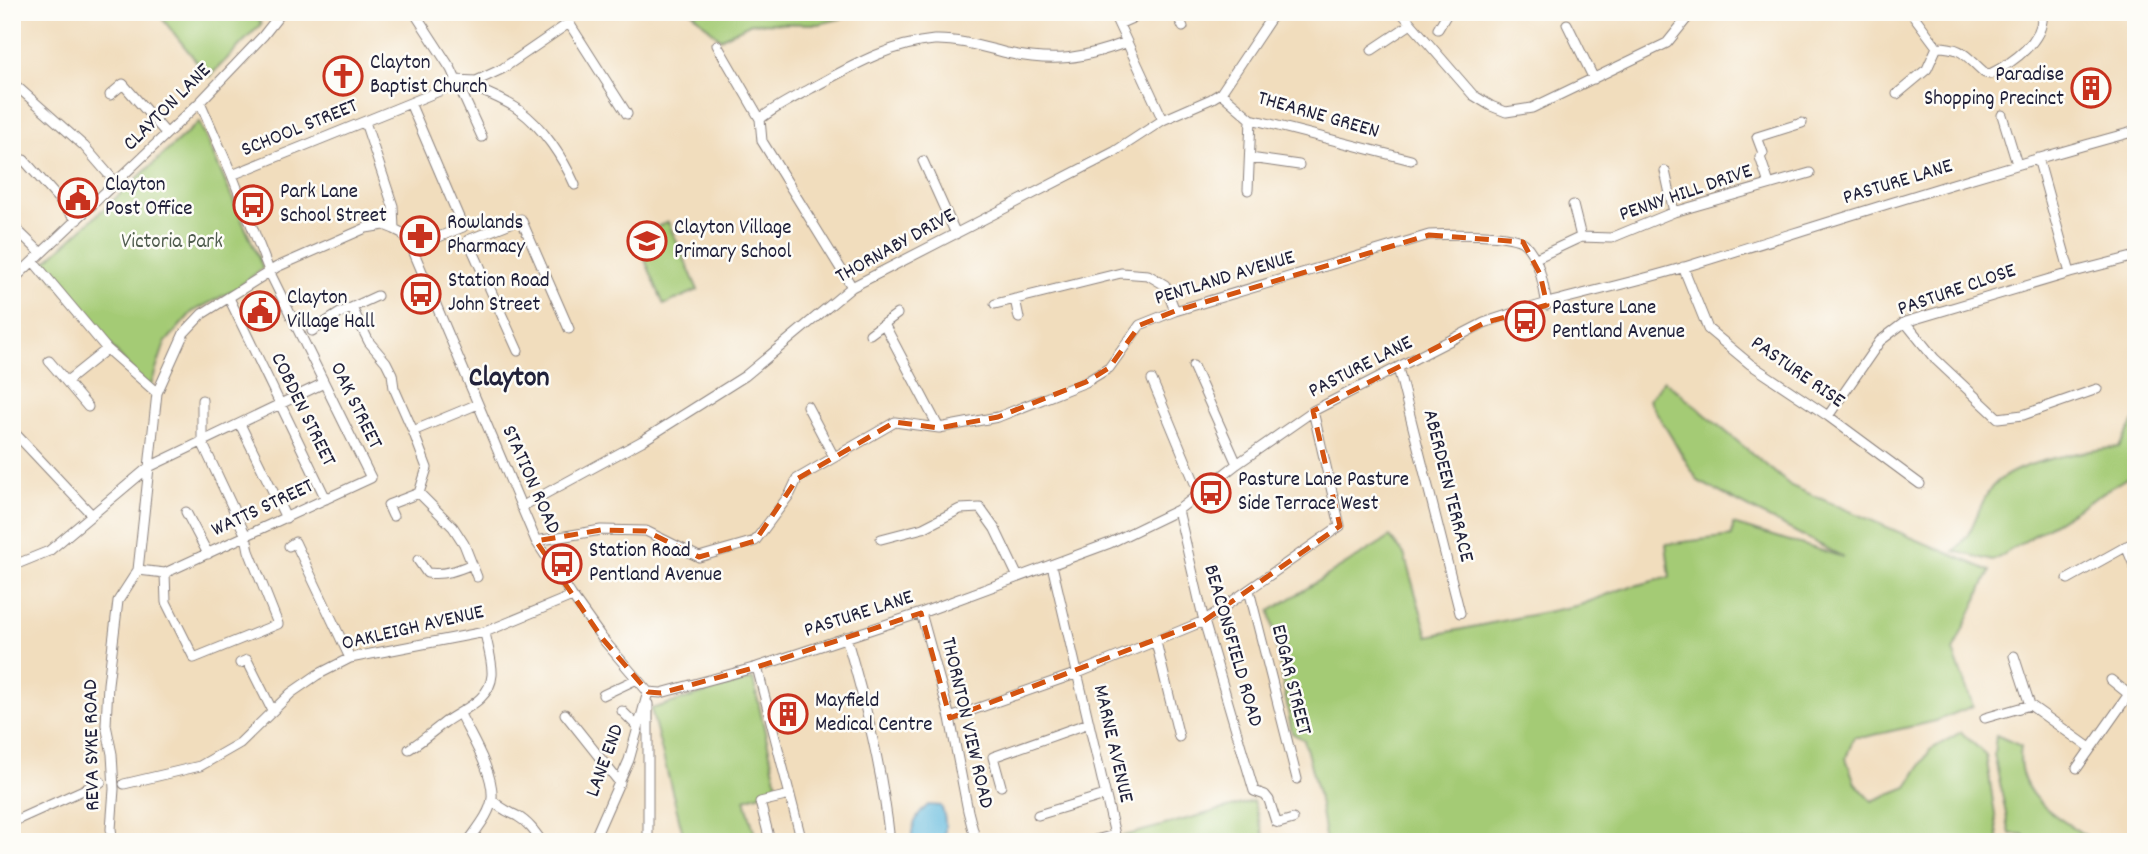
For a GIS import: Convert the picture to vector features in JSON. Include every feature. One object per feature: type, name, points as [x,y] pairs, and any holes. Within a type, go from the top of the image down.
[{"type":"street","name":"CLAYTON LANE","points":[[12,281],[117,184],[200,102],[263,36],[282,12]]},
{"type":"street","points":[[414,12],[451,69],[482,137]]},
{"type":"street","points":[[1112,12],[1163,120]]},
{"type":"street","points":[[1118,24],[1146,12]]},
{"type":"street","points":[[1176,12],[1183,27]]},
{"type":"street","points":[[1221,93],[1275,12]]},
{"type":"street","points":[[1401,12],[1473,95],[1506,112],[1532,108],[1667,43],[1692,12]]},
{"type":"street","points":[[1438,29],[1448,12]]},
{"type":"street","points":[[1911,12],[1937,47]]},
{"type":"street","points":[[1937,47],[1951,47],[1962,51],[1985,73],[1990,74],[2018,56],[2040,32],[2043,24],[2042,12]]},
{"type":"street","points":[[455,80],[476,81],[502,69],[569,23],[627,114]]},
{"type":"street","points":[[1567,23],[1594,79]]},
{"type":"street","points":[[1372,50],[1411,24]]},
{"type":"street","points":[[760,119],[868,58],[901,46],[934,40],[968,43],[1009,53],[1061,60],[1093,55],[1127,42]]},
{"type":"street","points":[[717,45],[760,119],[761,141],[852,287]]},
{"type":"street","points":[[1897,94],[1927,69],[1937,47]]},
{"type":"street","points":[[455,80],[517,108],[537,124],[575,185]]},
{"type":"street","name":"SCHOOL STREET","points":[[232,175],[449,87],[455,80]]},
{"type":"street","points":[[12,82],[84,146],[117,184]]},
{"type":"street","points":[[110,95],[122,84],[166,133]]},
{"type":"street","name":"THEARNE GREEN","points":[[1221,93],[1251,119],[1412,160]]},
{"type":"street","name":"THORNABY DRIVE","points":[[521,507],[642,441],[746,376],[852,287],[1114,152],[1163,120],[1221,93]]},
{"type":"street","name":"OAK STREET","points":[[200,102],[270,273],[371,478]]},
{"type":"street","points":[[410,103],[518,351]]},
{"type":"street","points":[[2002,115],[2017,164]]},
{"type":"street","points":[[1248,190],[1251,119]]},
{"type":"street","points":[[202,400],[202,442],[247,536],[248,551],[278,624],[194,658],[166,602],[166,573],[138,570],[157,393],[184,333],[202,314],[277,267],[366,228],[384,225],[394,229],[393,206],[365,122]]},
{"type":"street","points":[[1769,184],[1757,137],[1802,123]]},
{"type":"street","name":"PASTURE LANE","points":[[648,692],[661,693],[757,667],[921,613],[1111,542],[1178,510],[1237,464],[1313,411],[1483,323],[1684,267],[2017,164],[2136,131]]},
{"type":"street","points":[[2038,158],[2070,273]]},
{"type":"street","points":[[1250,159],[1299,165]]},
{"type":"street","points":[[24,160],[77,220]]},
{"type":"street","points":[[923,161],[956,234]]},
{"type":"street","points":[[1664,171],[1674,212]]},
{"type":"street","name":"PENNY HILL DRIVE","points":[[1534,259],[1581,237],[1611,238],[1674,212],[1810,173]]},
{"type":"street","points":[[1573,205],[1581,237]]},
{"type":"street","points":[[468,240],[520,219],[569,329]]},
{"type":"street","points":[[12,225],[41,253]]},
{"type":"street","points":[[412,248],[463,226]]},
{"type":"street","name":"STATION ROAD","points":[[394,229],[402,233],[412,248],[536,541],[572,596],[636,679]]},
{"type":"street","name":"PENTLAND AVENUE","points":[[536,541],[601,530],[646,531],[699,557],[755,541],[790,494],[797,480],[895,422],[939,428],[998,417],[1086,382],[1109,368],[1140,325],[1175,311],[1429,235],[1512,238],[1523,242],[1534,259]]},
{"type":"street","name":"PASTURE CLOSE","points":[[1828,416],[1880,341],[1905,322],[2136,256]]},
{"type":"street","points":[[1534,259],[1541,274],[1547,305]]},
{"type":"street","points":[[33,261],[107,349],[157,393]]},
{"type":"street","name":"PASTURE RISE","points":[[1684,267],[1708,329],[1750,364],[1828,416],[1920,484]]},
{"type":"street","points":[[995,304],[1121,273],[1148,275],[1165,285],[1175,311]]},
{"type":"street","points":[[312,331],[377,296]]},
{"type":"street","name":"COBDEN STREET","points":[[229,298],[326,499]]},
{"type":"street","points":[[1014,299],[1019,318]]},
{"type":"street","points":[[352,308],[369,342],[386,362],[392,374],[394,388],[427,468],[419,493]]},
{"type":"street","points":[[870,334],[897,314]]},
{"type":"street","points":[[1905,322],[1934,358],[1998,418],[2023,415],[2097,388]]},
{"type":"street","points":[[884,324],[939,428]]},
{"type":"street","points":[[66,382],[107,349]]},
{"type":"street","points":[[49,361],[88,407]]},
{"type":"street","points":[[1194,366],[1237,464]]},
{"type":"street","name":"ABERDEEN TERRACE","points":[[1398,368],[1460,612]]},
{"type":"street","points":[[1152,380],[1199,493]]},
{"type":"street","points":[[13,565],[49,551],[149,467],[324,383]]},
{"type":"street","points":[[413,431],[478,404]]},
{"type":"street","points":[[807,406],[834,457]]},
{"type":"street","points":[[950,718],[1078,673],[1204,621],[1340,526],[1313,411]]},
{"type":"street","points":[[240,424],[286,518]]},
{"type":"street","points":[[12,430],[92,515]]},
{"type":"street","name":"WATTS STREET","points":[[166,573],[371,478]]},
{"type":"street","points":[[393,516],[388,505],[419,493]]},
{"type":"street","points":[[419,493],[453,527],[464,544],[477,577]]},
{"type":"street","points":[[881,539],[923,528],[960,509],[980,508],[995,529],[1018,577]]},
{"type":"street","name":"BEACONSFIELD ROAD","points":[[1178,510],[1204,621],[1254,791],[1265,795],[1269,800],[1276,822],[1293,819]]},
{"type":"street","name":"WATTS STREET","points":[[186,512],[208,554]]},
{"type":"street","points":[[2067,579],[2136,541]]},
{"type":"street","points":[[289,546],[295,542],[350,659]]},
{"type":"street","points":[[2126,546],[2136,570]]},
{"type":"street","points":[[418,560],[427,573]]},
{"type":"street","points":[[427,573],[455,572],[472,564]]},
{"type":"street","name":"MARNE AVENUE","points":[[1052,565],[1115,835],[1087,842]]},
{"type":"street","name":"REVA SYKE ROAD","points":[[113,841],[112,754],[106,725],[108,684],[118,601],[138,570]]},
{"type":"street","points":[[421,583],[427,573]]},
{"type":"street","name":"EDGAR STREET","points":[[1249,590],[1297,779]]},
{"type":"street","name":"OAKLEIGH AVENUE","points":[[124,784],[200,766],[240,743],[291,693],[317,675],[350,659],[485,632],[572,596]]},
{"type":"street","name":"THORNTON VIEW ROAD","points":[[921,613],[950,718],[976,842]]},
{"type":"street","points":[[409,749],[484,695],[492,676],[485,632]]},
{"type":"street","points":[[846,637],[867,710],[890,842]]},
{"type":"street","points":[[1156,642],[1178,737]]},
{"type":"street","points":[[2014,656],[2030,705],[2090,748]]},
{"type":"street","points":[[240,663],[247,660],[272,710]]},
{"type":"street","points":[[757,667],[802,842]]},
{"type":"street","points":[[636,679],[648,692],[648,842]]},
{"type":"street","name":"LANE END","points":[[603,695],[636,679]]},
{"type":"street","points":[[2077,768],[2132,697],[2111,680]]},
{"type":"street","name":"LANE END","points":[[593,842],[629,760],[648,692]]},
{"type":"street","points":[[1985,718],[2030,705]]},
{"type":"street","points":[[622,711],[638,727]]},
{"type":"street","points":[[460,714],[490,779],[492,800],[480,826],[468,842]]},
{"type":"street","points":[[565,714],[620,783]]},
{"type":"street","points":[[1001,786],[993,757],[1089,723]]},
{"type":"street","points":[[12,822],[102,782]]},
{"type":"street","points":[[768,833],[760,802],[790,795]]},
{"type":"street","points":[[1038,815],[1105,795]]},
{"type":"street","points":[[492,800],[502,810],[519,817],[531,827],[542,842]]},
{"type":"highlighted area","points":[[1429,235],[1523,242],[1540,274],[1547,305],[1484,323],[1313,411],[1340,526],[1204,621],[950,718],[921,613],[757,667],[661,693],[648,692],[602,638],[536,541],[601,530],[646,531],[699,557],[755,541],[797,479],[895,422],[939,428],[998,417],[1086,382],[1109,368],[1140,325],[1175,311]]},
{"type":"green space","points":[[157,12],[254,12],[261,24],[209,77]]},
{"type":"green space","points":[[692,12],[867,12],[819,24],[751,23],[720,39]]},
{"type":"green space","name":"Victoria Park","points":[[199,122],[263,268],[236,289],[192,312],[165,343],[149,391],[42,265]]},
{"type":"green space","points":[[668,222],[698,290],[664,305],[635,236]]},
{"type":"green space","points":[[1664,380],[1791,486],[1990,571],[1953,651],[1973,706],[1936,721],[1865,737],[1854,737],[1846,758],[1855,783],[1872,801],[1907,787],[1930,750],[1961,732],[1986,755],[1999,842],[1326,842],[1318,794],[1304,740],[1292,733],[1270,611],[1390,537],[1404,554],[1428,636],[1580,605],[1622,589],[1670,577],[1666,544],[1732,536],[1733,524],[1843,557],[1698,481],[1649,400]]},
{"type":"green space","points":[[2136,418],[2136,472],[1993,561],[1954,551],[1967,536],[1989,491],[1999,481],[2013,472],[2049,459],[2119,447]]},
{"type":"green space","points":[[753,679],[778,789],[745,799],[757,842],[685,842],[651,709]]},
{"type":"green space","points":[[1996,735],[2021,746],[2020,764],[2024,779],[2041,804],[2095,842],[2034,842],[2022,834],[2010,834],[1994,754]]},
{"type":"green space","points":[[1253,801],[1266,842],[1102,842]]},
{"type":"water","points":[[928,805],[941,806],[945,824],[942,842],[912,842],[915,821]]},
{"type":"place","name":"Clayton Baptist Church","points":[[343,76]]},
{"type":"place","name":"Paradise Shopping Precinct","points":[[2091,88]]},
{"type":"place","name":"Clayton Post Office","points":[[78,198]]},
{"type":"place","name":"Park Lane School Street","points":[[253,205]]},
{"type":"place","name":"Rowlands Pharmacy","points":[[420,236]]},
{"type":"place","name":"Clayton Village Primary School","points":[[647,241]]},
{"type":"place","name":"Station Road John Street","points":[[421,294]]},
{"type":"place","name":"Clayton Village Hall","points":[[260,311]]},
{"type":"place","name":"Pasture Lane Pentland Avenue","points":[[1525,321]]},
{"type":"place","name":"Pasture Lane Pasture Side Terrace West","points":[[1211,493]]},
{"type":"place","name":"Station Road Pentland Avenue","points":[[562,564]]},
{"type":"place","name":"Mayfield Medical Centre","points":[[788,714]]},
{"type":"district","name":"Clayton","points":[[509,380]]}]
